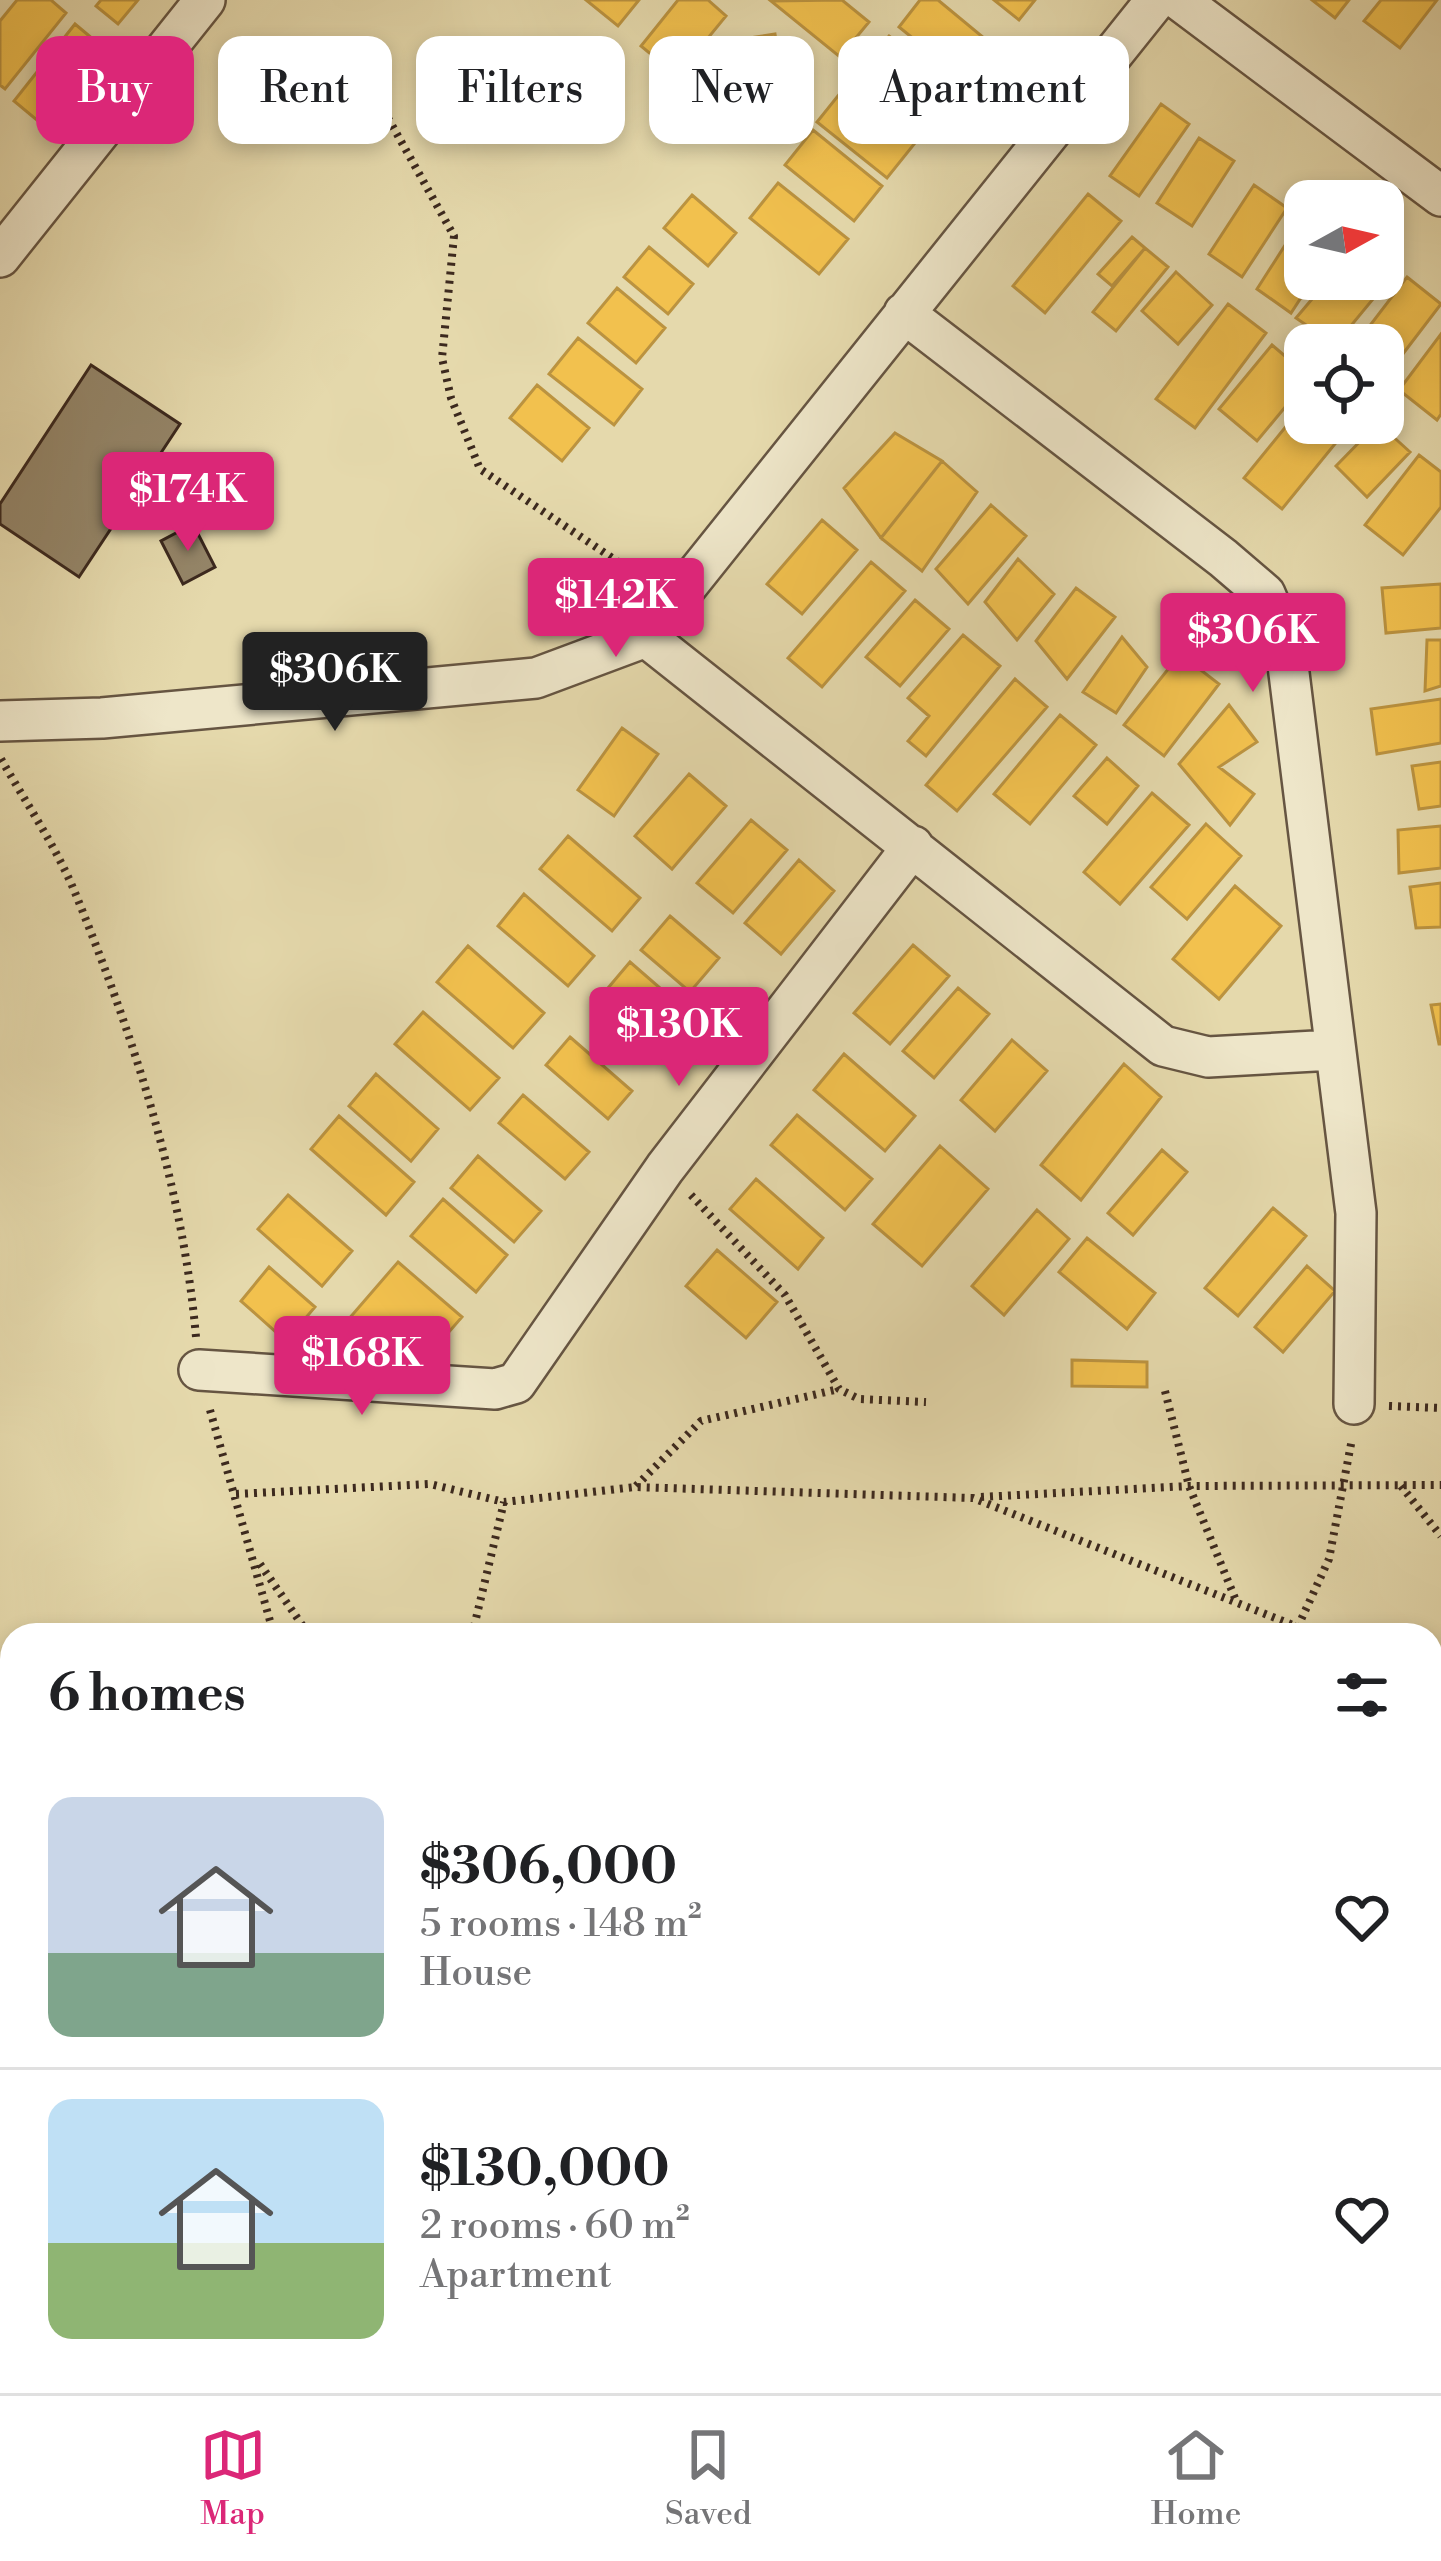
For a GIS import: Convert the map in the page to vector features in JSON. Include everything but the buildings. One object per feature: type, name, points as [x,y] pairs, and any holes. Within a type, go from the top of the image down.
[{"type":"street","points":[[0,256],[205,0]]},
{"type":"street","points":[[0,721],[102,718],[536,678],[646,638],[1156,0]]},
{"type":"street","points":[[1179,0],[1441,196]]},
{"type":"street","points":[[904,314],[1264,594],[1285,641],[1356,1213],[1354,1405]]},
{"type":"street","points":[[646,638],[1163,1046],[1208,1057],[1333,1050]]},
{"type":"street","points":[[199,1370],[495,1389],[516,1383],[665,1168],[913,846]]},
{"type":"path","points":[[392,125],[454,236],[442,358],[451,398],[480,469],[675,600]]},
{"type":"path","points":[[0,758],[75,892],[145,1091],[189,1262],[199,1370],[271,1623]]},
{"type":"path","points":[[665,1168],[785,1295],[839,1389],[859,1399],[926,1402]]},
{"type":"path","points":[[635,1487],[701,1421],[839,1389]]},
{"type":"path","points":[[1165,1390],[1189,1486],[1237,1603]]},
{"type":"path","points":[[1300,1623],[1329,1559],[1340,1486],[1351,1457],[1354,1405]]},
{"type":"path","points":[[236,1494],[430,1484],[504,1502],[635,1487],[973,1498],[1189,1486],[1441,1485]]},
{"type":"path","points":[[1400,1485],[1441,1536]]},
{"type":"path","points":[[973,1498],[1279,1623]]},
{"type":"path","points":[[475,1623],[504,1502]]},
{"type":"path","points":[[256,1558],[301,1623]]}]
